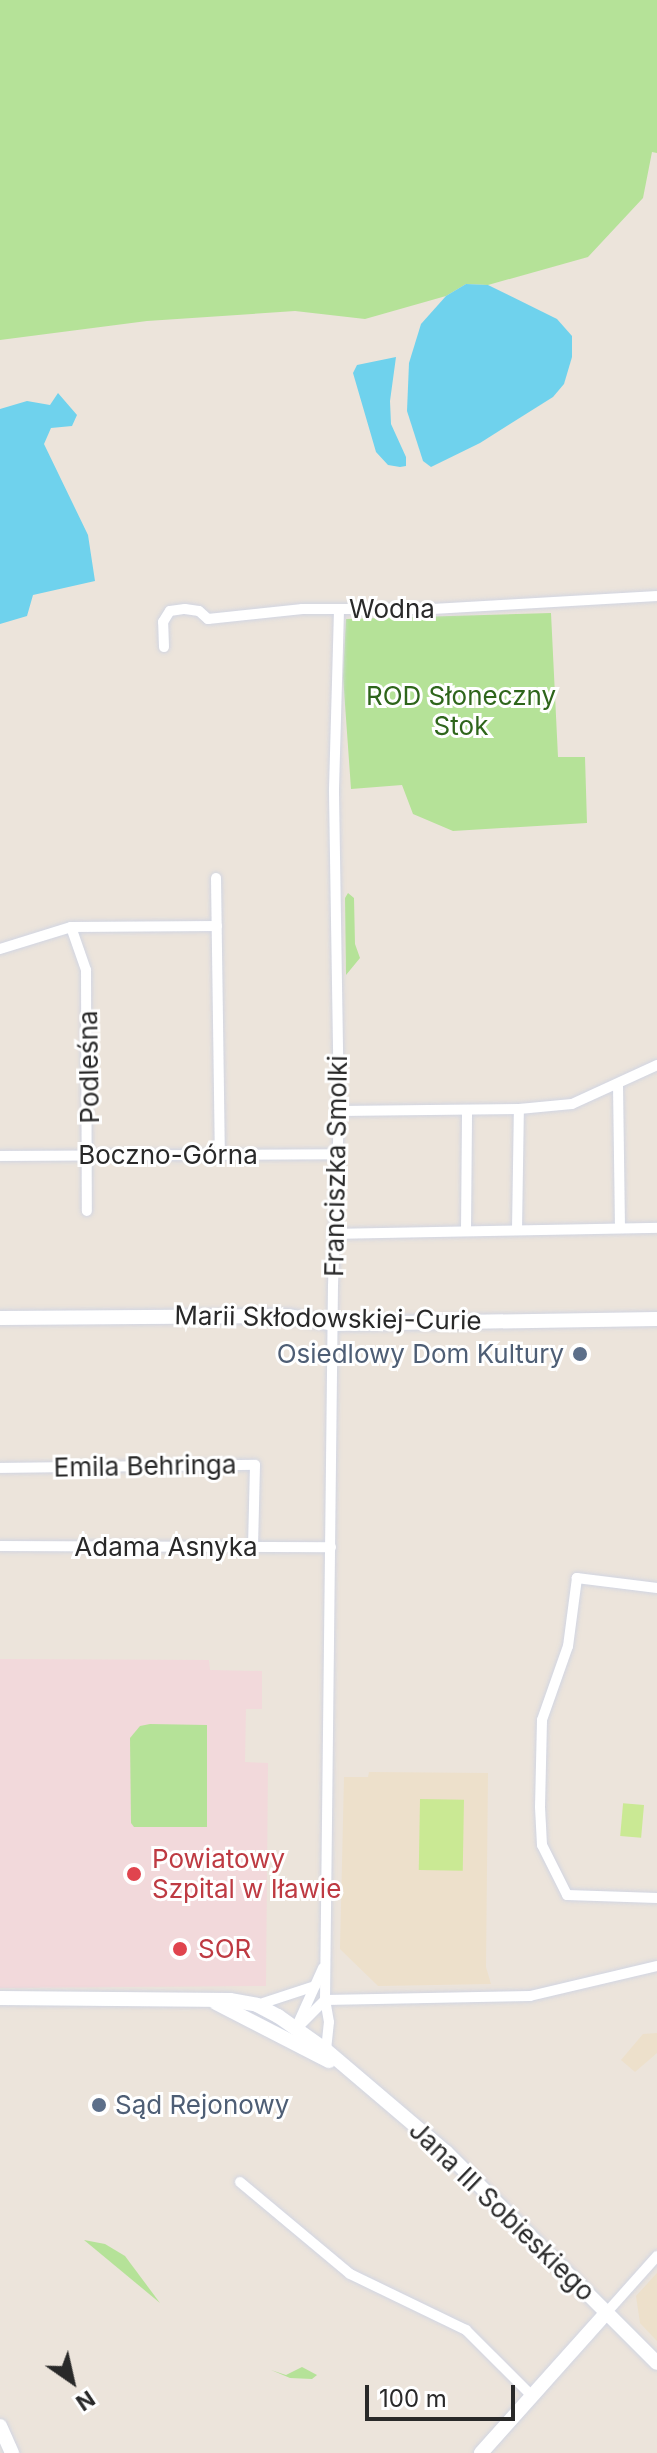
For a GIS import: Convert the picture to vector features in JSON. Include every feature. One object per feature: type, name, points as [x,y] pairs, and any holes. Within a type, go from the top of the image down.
[{"type":"street","name":"Wodna","points":[[164,647],[163,622],[170,611],[199,611],[208,619],[339,609],[433,609],[657,596]]},
{"type":"street","name":"Franciszka Smolki","points":[[326,2050],[329,2022],[325,2000],[334,1234],[339,1111],[334,789],[339,609]]},
{"type":"street","points":[[216,878],[220,1154]]},
{"type":"street","points":[[0,949],[71,927],[217,926]]},
{"type":"street","name":"Podleśna","points":[[71,927],[86,970],[90,1155],[87,1211]]},
{"type":"street","points":[[339,1111],[519,1109],[572,1104],[657,1065]]},
{"type":"street","points":[[618,1085],[620,1228]]},
{"type":"street","points":[[517,1230],[519,1109]]},
{"type":"street","points":[[466,1231],[467,1110]]},
{"type":"street","name":"Boczno-Górna","points":[[0,1156],[336,1154]]},
{"type":"street","points":[[334,1234],[657,1228]]},
{"type":"street","name":"Marii Skłodowskiej-Curie","points":[[0,1318],[288,1316],[335,1324],[657,1319]]},
{"type":"street","name":"Emila Behringa","points":[[0,1468],[255,1465],[253,1547]]},
{"type":"street","name":"Adama Asnyka","points":[[0,1546],[331,1547]]},
{"type":"street","points":[[657,1588],[577,1578],[568,1646],[542,1720],[540,1807],[542,1845],[567,1895],[657,1898]]},
{"type":"street","name":"Franciszka Smolki","points":[[293,2033],[326,1963]]},
{"type":"street","points":[[293,2033],[312,2017],[325,2000],[530,1996],[657,1966]]},
{"type":"street","points":[[257,2005],[315,1986]]},
{"type":"street","points":[[0,1998],[230,2000],[257,2005],[293,2033]]},
{"type":"street","points":[[216,2002],[293,2033]]},
{"type":"street","name":"Jana III Sobieskiego","points":[[293,2033],[326,2050],[446,2152],[657,2363]]},
{"type":"street","name":"Jana III Sobieskiego","points":[[293,2033],[341,2065]]},
{"type":"street","points":[[240,2182],[350,2274],[466,2330],[532,2396]]},
{"type":"street","points":[[481,2453],[657,2256]]},
{"type":"street","points":[[0,2426],[12,2453]]},
{"type":"shaded area","name":"Powiatowy Szpital w Iławie","points":[[0,1659],[209,1660],[210,1670],[262,1671],[262,1709],[246,1709],[245,1762],[268,1763],[266,1986],[0,1988]]},
{"type":"shaded area","points":[[369,1772],[488,1773],[486,1967],[491,1984],[378,1986],[340,1949],[344,1777],[368,1777]]},
{"type":"shaded area","points":[[657,2033],[657,2053],[635,2072],[621,2060],[643,2034]]},
{"type":"shaded area","points":[[657,2273],[657,2341],[640,2323],[636,2296]]},
{"type":"green space","points":[[0,0],[657,0],[657,153],[652,152],[643,198],[588,257],[488,285],[466,284],[446,296],[365,319],[295,311],[147,321],[0,340]]},
{"type":"green space","name":"ROD Słoneczny Stok","points":[[551,613],[558,757],[585,757],[587,823],[453,831],[413,814],[402,785],[351,789],[343,676],[346,619]]},
{"type":"green space","points":[[348,893],[354,898],[355,944],[360,958],[346,975],[345,898]]},
{"type":"green space","points":[[207,1725],[207,1827],[134,1827],[131,1823],[130,1738],[140,1726]]},
{"type":"green space","points":[[420,1799],[464,1800],[463,1871],[419,1870]]},
{"type":"green space","points":[[623,1803],[644,1805],[641,1838],[620,1836]]},
{"type":"green space","points":[[84,2240],[105,2244],[125,2256],[160,2303]]},
{"type":"green space","points":[[302,2367],[317,2375],[312,2379],[290,2378],[271,2370],[286,2375]]},
{"type":"water","points":[[466,284],[488,285],[557,319],[572,336],[572,357],[564,384],[553,397],[480,443],[431,467],[423,461],[407,411],[409,363],[421,324],[446,296]]},
{"type":"water","points":[[396,357],[390,401],[391,424],[406,457],[406,466],[400,467],[388,465],[376,452],[353,373],[357,365]]},
{"type":"water","points":[[58,393],[77,415],[72,426],[51,428],[44,444],[88,535],[95,581],[33,595],[27,616],[0,624],[0,409],[27,401],[50,405]]},
{"type":"place","name":"Osiedlowy Dom Kultury","points":[[580,1354]]},
{"type":"place","name":"Powiatowy Szpital w Iławie","points":[[134,1874]]},
{"type":"place","name":"SOR","points":[[180,1949]]},
{"type":"place","name":"Sąd Rejonowy","points":[[99,2105]]}]
